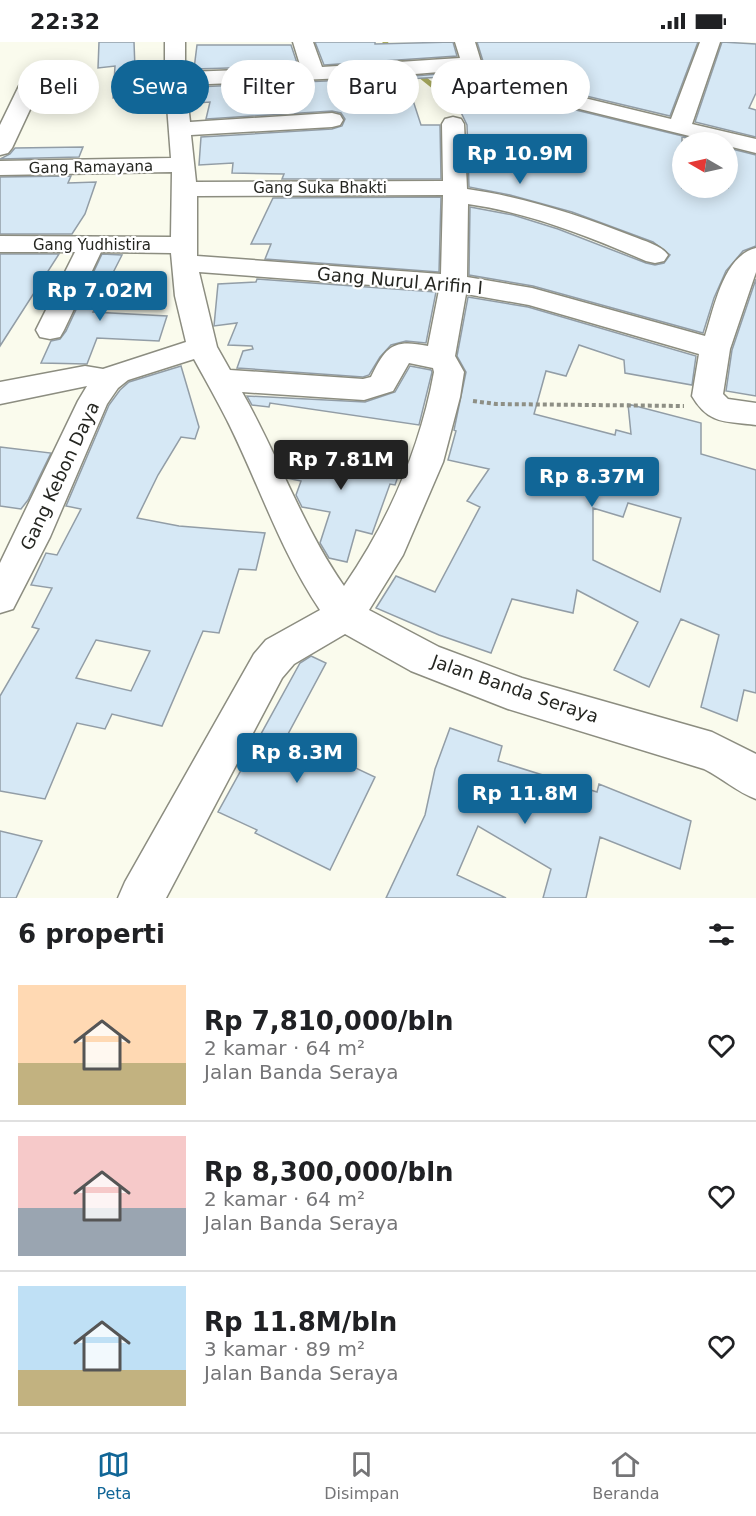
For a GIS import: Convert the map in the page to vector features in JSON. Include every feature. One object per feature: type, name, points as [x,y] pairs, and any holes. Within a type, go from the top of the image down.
[{"type":"street","name":"Jalan Banda Seraya","points":[[175,42],[175,60]]},
{"type":"street","points":[[303,42],[309,60]]},
{"type":"street","points":[[465,42],[471,60]]},
{"type":"street","points":[[680,126],[710,42]]},
{"type":"street","points":[[315,74],[431,70]]},
{"type":"street","points":[[590,105],[756,146]]},
{"type":"street","points":[[0,148],[18,111]]},
{"type":"street","name":"Jalan Banda Seraya","points":[[178,114],[183,177],[184,254],[189,296],[202,347],[245,425],[297,540],[316,575],[345,615],[363,627],[425,658],[522,696],[711,752],[733,762],[756,780]]},
{"type":"street","points":[[180,129],[332,120]]},
{"type":"street","points":[[440,358],[451,311],[454,283],[453,124]]},
{"type":"street","name":"Gang Ramayana","points":[[0,168],[183,177]]},
{"type":"street","name":"Gang Suka Bhakti","points":[[183,177],[455,192],[558,216],[655,255]]},
{"type":"street","name":"Gang Yudhistira","points":[[0,244],[92,246],[184,254]]},
{"type":"street","points":[[50,330],[92,246]]},
{"type":"street","name":"Gang Nurul Arifin I","points":[[184,254],[454,283],[532,297],[716,349]]},
{"type":"street","points":[[756,256],[741,273],[737,283],[716,349],[707,396],[719,409],[756,414]]},
{"type":"street","name":"Gang Kebon Daya","points":[[0,598],[32,537],[93,401],[107,381],[125,370],[202,347]]},
{"type":"street","points":[[141,898],[268,666],[280,652],[345,615],[385,555],[427,462],[445,397],[449,369],[440,358],[408,353],[400,354],[393,360],[382,384],[364,390],[221,380]]},
{"type":"street","points":[[0,393],[85,376],[107,381]]},
{"type":"path","points":[[445,397],[496,404],[696,406],[707,396]]},
{"type":"building","points":[[99,42],[134,42],[135,60],[111,60],[111,66],[99,68]]},
{"type":"building","points":[[315,42],[375,42],[375,44],[453,42],[457,56],[398,60],[327,60],[327,65],[324,65]]},
{"type":"building","points":[[477,42],[698,42],[670,116],[590,97],[590,60],[483,60]]},
{"type":"building","points":[[722,42],[756,44],[756,93],[749,108],[756,110],[756,137],[695,122]]},
{"type":"building","points":[[197,45],[291,45],[296,60],[221,60],[221,68],[209,69],[209,60],[195,60]]},
{"type":"building","points":[[431,75],[431,78],[419,78],[419,76]]},
{"type":"building","points":[[327,81],[327,111],[315,112],[315,82]]},
{"type":"building","points":[[209,86],[221,86],[221,114],[285,114],[206,119],[209,114]]},
{"type":"building","points":[[590,113],[672,133],[672,198],[738,198],[738,150],[756,155],[756,246],[743,251],[726,271],[714,298],[703,333],[533,286],[469,275],[470,207],[513,215],[558,229],[646,263],[655,265],[664,263],[670,255],[653,242],[572,212],[510,195],[469,187],[467,125],[462,114]]},
{"type":"building","points":[[342,114],[417,114],[421,125],[440,125],[441,179],[282,179],[284,174],[232,173],[233,163],[199,165],[201,137],[332,129],[342,126],[345,119]]},
{"type":"building","points":[[83,147],[79,157],[0,159],[10,154],[15,148]]},
{"type":"building","points":[[71,176],[68,183],[96,182],[85,214],[72,234],[0,234],[0,177]]},
{"type":"building","points":[[441,197],[439,272],[265,259],[271,244],[251,244],[273,198]]},
{"type":"building","points":[[0,254],[59,254],[0,346]]},
{"type":"building","points":[[102,254],[122,255],[93,312],[167,316],[159,341],[97,338],[87,364],[41,363],[51,341],[60,339],[66,331]]},
{"type":"building","points":[[257,279],[436,292],[426,343],[406,341],[391,345],[369,375],[363,377],[237,368],[243,351],[253,349],[252,346],[228,345],[237,323],[214,326],[218,284],[256,282]]},
{"type":"building","points":[[756,279],[756,396],[726,391],[732,350]]},
{"type":"building","points":[[468,297],[528,307],[696,356],[692,385],[625,373],[624,360],[579,345],[566,376],[546,371],[534,414],[615,435],[616,430],[631,434],[628,404],[701,423],[701,454],[756,470],[756,693],[744,690],[737,721],[701,707],[719,635],[681,619],[649,687],[614,670],[638,622],[577,590],[573,613],[512,599],[491,653],[439,635],[376,608],[396,576],[435,592],[480,507],[467,501],[489,469],[448,460],[456,431],[454,430],[466,372],[457,356]],"holes":[[[628,503],[681,518],[660,592],[593,560],[593,508],[623,517]]]},
{"type":"building","points":[[181,366],[199,427],[195,439],[181,437],[158,475],[137,518],[179,526],[265,533],[256,570],[239,569],[219,633],[203,631],[162,726],[112,714],[105,729],[77,723],[45,799],[0,791],[0,696],[39,629],[32,627],[52,588],[31,585],[46,553],[57,555],[81,509],[66,506],[109,405],[129,382]],"holes":[[[96,640],[150,651],[131,691],[76,678]]]},
{"type":"building","points":[[410,366],[432,372],[419,425],[270,403],[269,407],[252,405],[247,396],[365,402],[395,392]]},
{"type":"building","points":[[294,441],[403,462],[395,485],[390,484],[372,534],[356,530],[347,562],[329,558],[320,543],[330,512],[302,507],[296,495],[301,481],[287,478],[283,467]]},
{"type":"building","points":[[0,447],[51,453],[28,500],[21,509],[0,506]]},
{"type":"building","points":[[311,656],[326,663],[287,736],[375,777],[330,870],[255,833],[257,830],[218,812],[300,663]]},
{"type":"building","points":[[450,728],[502,746],[498,761],[597,792],[599,784],[691,821],[680,869],[600,837],[586,898],[543,898],[551,869],[478,826],[457,875],[506,898],[386,898],[425,815],[435,769]]},
{"type":"building","points":[[0,831],[42,841],[16,898],[0,898]]},
{"type":"waterway","points":[[385,42],[392,53],[401,60]]},
{"type":"waterway","points":[[419,75],[431,84]]}]
